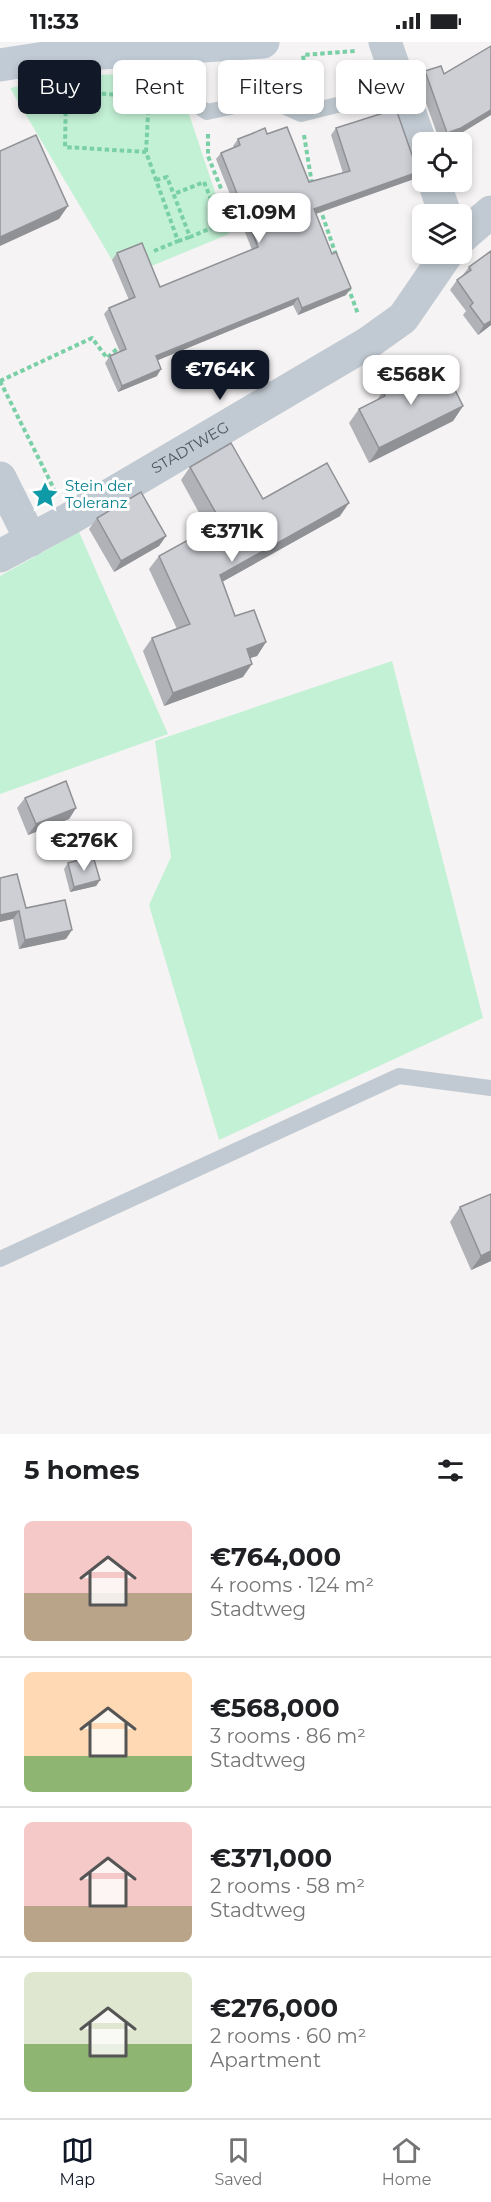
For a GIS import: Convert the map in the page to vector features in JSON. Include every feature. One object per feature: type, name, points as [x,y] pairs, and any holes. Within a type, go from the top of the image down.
[{"type":"main road","points":[[0,64],[58,56],[263,42]]},
{"type":"street","points":[[383,44],[416,132]]},
{"type":"street","points":[[472,228],[491,212]]},
{"type":"street","name":"STADTWEG","points":[[0,556],[69,519],[368,343],[403,318],[440,264]]},
{"type":"street","points":[[0,478],[31,540]]},
{"type":"lane","points":[[324,108],[385,93],[383,44]]},
{"type":"lane","points":[[207,112],[218,110]]},
{"type":"lane","points":[[0,1259],[399,1076],[491,1088]]},
{"type":"path","points":[[304,60],[303,55],[383,44]]},
{"type":"path","points":[[113,94],[66,92],[65,147],[146,152]]},
{"type":"path","points":[[207,112],[208,156],[222,191]]},
{"type":"path","points":[[148,114],[146,152],[178,241]]},
{"type":"path","points":[[301,114],[314,191]]},
{"type":"path","points":[[156,180],[167,177],[190,237]]},
{"type":"path","points":[[154,250],[221,224],[204,182],[174,194]]},
{"type":"path","points":[[317,202],[337,256]]},
{"type":"path","points":[[345,278],[368,343]]},
{"type":"path","points":[[69,519],[0,381],[92,338],[107,358],[118,348]]},
{"type":"green space","points":[[113,74],[113,114],[189,114],[229,234],[149,267],[137,250],[112,260],[25,114],[101,114],[101,75]]},
{"type":"green space","points":[[18,86],[18,101],[10,88]]},
{"type":"green space","points":[[79,532],[168,734],[0,794],[0,576]]},
{"type":"green space","points":[[392,661],[483,1018],[219,1140],[149,905],[171,857],[155,741]]},
{"type":"building","points":[[491,46],[491,110],[461,128],[447,132],[426,71],[441,66],[444,74]]},
{"type":"building","points":[[380,114],[398,114],[412,155],[412,174],[314,209],[332,254],[336,252],[351,288],[302,308],[298,298],[156,356],[161,369],[122,386],[110,356],[126,349],[109,308],[135,297],[117,253],[142,243],[160,287],[258,247],[221,153],[240,145],[238,139],[265,128],[267,134],[287,127],[309,182],[350,171],[336,128]]},
{"type":"building","points":[[36,135],[68,206],[0,237],[0,151]]},
{"type":"building","points":[[491,251],[491,321],[484,325],[470,306],[473,303],[457,280],[471,270],[469,267]]},
{"type":"building","points":[[442,364],[463,406],[379,448],[359,409],[385,396],[383,391]]},
{"type":"building","points":[[231,443],[263,499],[327,463],[349,503],[220,575],[235,616],[254,610],[266,642],[247,649],[252,664],[173,693],[152,638],[190,624],[159,556],[221,522],[190,467]]},
{"type":"building","points":[[141,492],[166,536],[121,561],[97,518]]},
{"type":"building","points":[[66,781],[76,808],[36,824],[25,798]]},
{"type":"building","points":[[93,856],[100,880],[74,887],[68,863]]},
{"type":"building","points":[[17,874],[26,908],[65,900],[72,930],[25,940],[19,911],[0,915],[0,878]]},
{"type":"building","points":[[491,1194],[491,1251],[481,1256],[460,1207]]},
{"type":"place","name":"Stein der Toleranz","points":[[45,495]]}]
